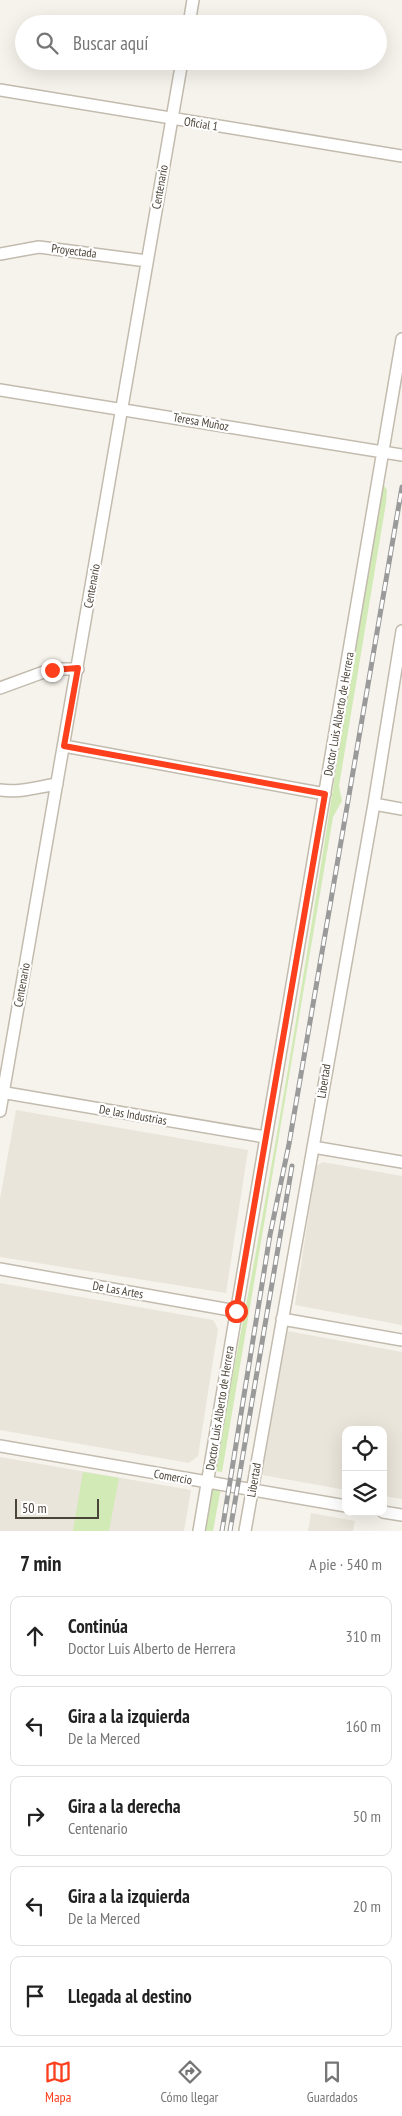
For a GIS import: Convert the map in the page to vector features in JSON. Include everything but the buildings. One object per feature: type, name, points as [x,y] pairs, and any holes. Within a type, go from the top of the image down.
[{"type":"street","points":[[190,15],[193,0]]},
{"type":"street","name":"Centenario","points":[[0,1111],[180,70]]},
{"type":"street","name":"Oficial 1","points":[[0,90],[402,156]]},
{"type":"street","name":"Proyectada","points":[[0,254],[39,247],[147,261]]},
{"type":"street","name":"Doctor Luis Alberto de Herrera","points":[[199,1531],[402,339]]},
{"type":"street","name":"Teresa Muñoz","points":[[0,390],[402,455]]},
{"type":"street","name":"Libertad","points":[[245,1531],[374,804],[402,631]]},
{"type":"street","points":[[0,688],[52,670],[78,668]]},
{"type":"street","points":[[64,746],[325,794]]},
{"type":"street","points":[[0,790],[15,793],[30,788],[57,784]]},
{"type":"street","points":[[374,804],[402,809]]},
{"type":"street","name":"De las Industrias","points":[[2,1093],[265,1138]]},
{"type":"street","points":[[314,1147],[402,1162]]},
{"type":"street","name":"De Las Artes","points":[[0,1269],[236,1311]]},
{"type":"street","points":[[282,1320],[402,1340]]},
{"type":"street","name":"Comercio","points":[[0,1446],[208,1484],[342,1505]]},
{"type":"street","points":[[387,1513],[402,1515]]},
{"type":"shaded area","points":[[16,1110],[248,1150],[226,1293],[0,1257],[0,1199]]},
{"type":"shaded area","points":[[323,1162],[402,1176],[402,1325],[295,1305],[316,1166]]},
{"type":"shaded area","points":[[0,1283],[213,1320],[218,1329],[198,1456],[189,1463],[0,1430]]},
{"type":"shaded area","points":[[287,1331],[402,1352],[402,1499],[387,1497],[387,1426],[342,1426],[342,1489],[262,1475]]},
{"type":"shaded area","points":[[0,1457],[191,1490],[184,1531],[0,1531]]},
{"type":"shaded area","points":[[311,1513],[355,1521],[353,1531],[308,1531]]},
{"type":"green space","points":[[383,484],[387,490],[386,503],[339,786],[342,801],[333,817],[222,1472],[216,1471],[214,1466],[239,1344],[283,1100],[380,487]]},
{"type":"green space","points":[[83,1472],[119,1478],[109,1531],[73,1531]]},
{"type":"green space","points":[[212,1487],[221,1488],[213,1531],[204,1531]]},
{"type":"railway","points":[[222,1531],[270,1235],[289,1144],[402,487]]},
{"type":"railway","points":[[230,1531],[292,1166]]},
{"type":"route","points":[[52,670],[78,668],[64,746],[325,794],[236,1311]]}]
